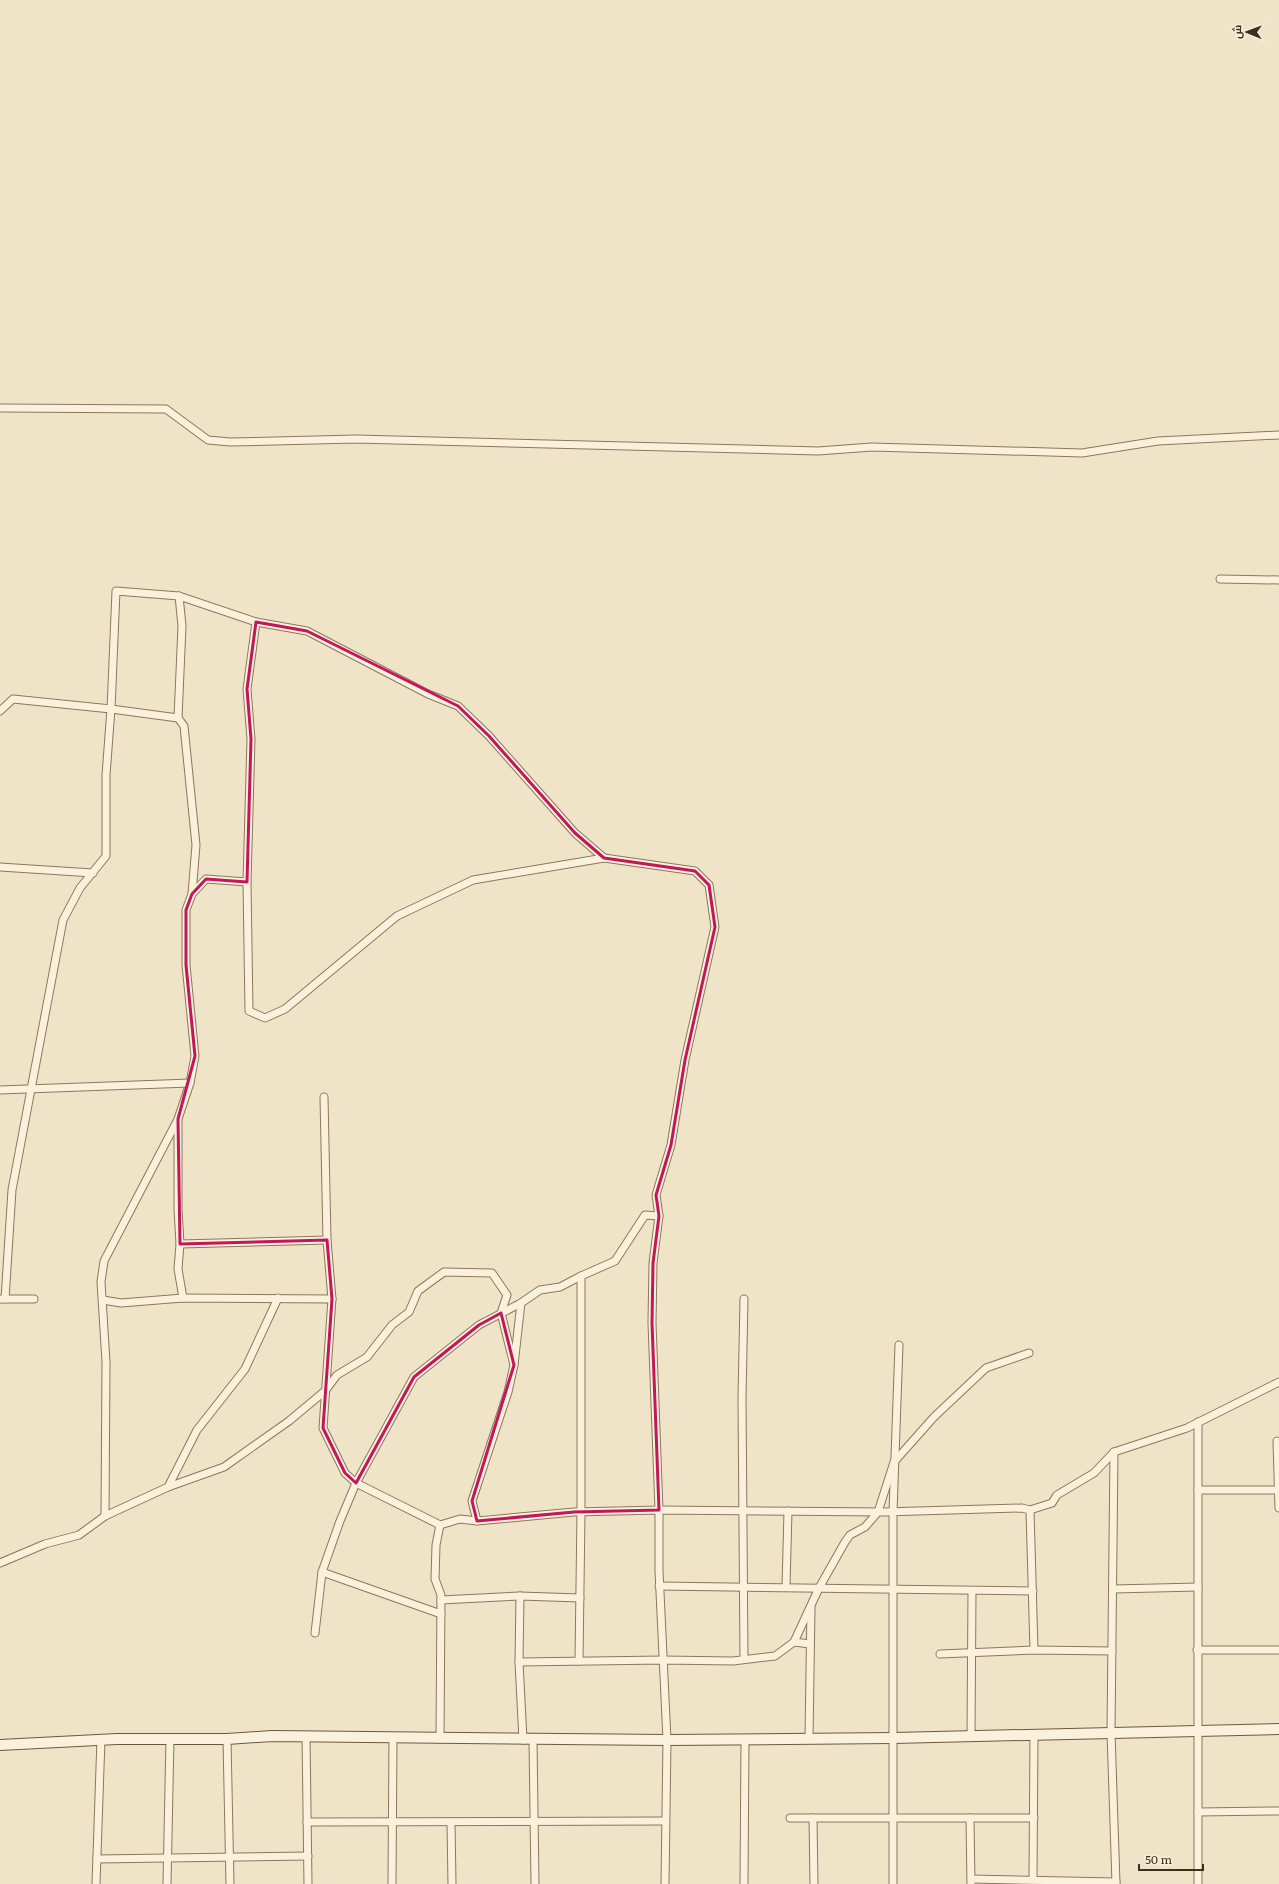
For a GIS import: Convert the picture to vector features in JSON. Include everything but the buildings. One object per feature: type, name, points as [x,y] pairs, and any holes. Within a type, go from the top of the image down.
[{"type":"main road","points":[[0,1745],[101,1739],[227,1739],[306,1736],[528,1740],[745,1740],[1279,1729]]},
{"type":"street","points":[[0,408],[166,409],[208,440],[230,442],[356,440],[818,451],[872,447],[1082,453],[1158,441],[1279,435]]},
{"type":"street","points":[[1220,579],[1279,580]]},
{"type":"street","points":[[34,1300],[3,1299],[12,1190],[63,920],[80,888],[106,856],[106,775],[111,709],[116,591],[179,596],[256,622],[307,631],[428,694],[458,706],[489,736],[575,834],[604,858]]},
{"type":"street","points":[[105,1516],[106,1362],[101,1282],[104,1261],[178,1119],[190,1083],[195,1056],[186,964],[186,910],[192,894],[196,845],[184,726],[178,718],[182,626],[179,596]]},
{"type":"street","points":[[256,622],[247,689],[251,739],[246,882],[250,1011],[265,1018],[285,1009],[397,916],[473,880],[604,858],[695,871],[709,885],[715,927],[685,1060],[671,1146],[656,1195],[659,1216],[653,1263],[652,1323],[659,1510],[659,1586],[667,1740],[665,1884]]},
{"type":"street","points":[[0,711],[13,699],[111,709],[178,718]]},
{"type":"street","points":[[0,867],[93,873]]},
{"type":"street","points":[[192,894],[206,879],[246,882]]},
{"type":"street","points":[[0,1090],[190,1083]]},
{"type":"street","points":[[324,1098],[327,1240],[332,1299],[324,1391],[323,1428],[345,1473],[356,1484],[440,1524],[460,1519],[476,1521],[581,1512],[659,1510],[878,1512],[1022,1508],[1030,1510],[1052,1503],[1057,1495],[1094,1473],[1114,1452],[1187,1428],[1279,1382]]},
{"type":"street","points":[[178,1119],[178,1209],[180,1244],[178,1269],[183,1298]]},
{"type":"street","points":[[315,1633],[322,1572],[340,1521],[356,1484],[414,1378],[479,1325],[522,1303],[540,1290],[560,1287],[615,1261],[645,1215],[659,1216]]},
{"type":"street","points":[[180,1244],[327,1240]]},
{"type":"street","points":[[0,1563],[44,1544],[79,1535],[105,1516],[168,1487],[224,1467],[289,1421],[324,1391],[337,1375],[367,1357],[392,1325],[409,1312],[418,1291],[444,1272],[492,1274],[507,1296],[501,1313],[514,1365]]},
{"type":"street","points":[[579,1661],[581,1512],[581,1276]]},
{"type":"street","points":[[103,1300],[121,1303],[183,1298],[332,1299]]},
{"type":"street","points":[[168,1487],[197,1430],[245,1369],[278,1298]]},
{"type":"street","points":[[744,1299],[742,1398],[744,1659]]},
{"type":"street","points":[[476,1521],[472,1501],[508,1392],[514,1365],[522,1303]]},
{"type":"street","points":[[893,1884],[892,1512],[899,1345]]},
{"type":"street","points":[[519,1662],[663,1660],[733,1661],[775,1656],[794,1642],[819,1588],[838,1558],[845,1542],[850,1536],[865,1528],[878,1512],[894,1462],[934,1417],[986,1368],[1029,1353]]},
{"type":"street","points":[[1198,1422],[1198,1884]]},
{"type":"street","points":[[1277,1441],[1279,1508]]},
{"type":"street","points":[[970,1818],[971,1882],[1033,1880],[1116,1883],[1111,1732],[1114,1452]]},
{"type":"street","points":[[1198,1490],[1279,1490]]},
{"type":"street","points":[[1030,1510],[1034,1650]]},
{"type":"street","points":[[786,1587],[788,1511]]},
{"type":"street","points":[[440,1524],[436,1545],[435,1579],[441,1595],[440,1739]]},
{"type":"street","points":[[322,1572],[441,1614]]},
{"type":"street","points":[[659,1586],[1033,1591]]},
{"type":"street","points":[[809,1739],[811,1587]]},
{"type":"street","points":[[1113,1588],[1198,1587]]},
{"type":"street","points":[[971,1736],[972,1591]]},
{"type":"street","points":[[441,1600],[520,1596],[580,1598]]},
{"type":"street","points":[[520,1596],[519,1662],[528,1740],[534,1821],[535,1884]]},
{"type":"street","points":[[794,1642],[810,1644]]},
{"type":"street","points":[[940,1654],[971,1654],[1034,1650],[1112,1650]]},
{"type":"street","points":[[1198,1650],[1279,1650]]},
{"type":"street","points":[[1033,1880],[1034,1734]]},
{"type":"street","points":[[306,1736],[308,1884]]},
{"type":"street","points":[[167,1884],[170,1738]]},
{"type":"street","points":[[392,1884],[393,1738]]},
{"type":"street","points":[[96,1884],[101,1739]]},
{"type":"street","points":[[227,1739],[230,1884]]},
{"type":"street","points":[[744,1884],[745,1740]]},
{"type":"street","points":[[1198,1812],[1279,1811]]},
{"type":"street","points":[[790,1818],[1034,1818]]},
{"type":"street","points":[[813,1818],[814,1884]]},
{"type":"street","points":[[307,1822],[665,1821]]},
{"type":"street","points":[[451,1822],[452,1884]]},
{"type":"street","points":[[97,1859],[308,1856]]},
{"type":"highlighted area","points":[[256,622],[307,631],[458,706],[489,736],[575,833],[604,858],[695,871],[709,885],[715,927],[685,1060],[671,1145],[656,1195],[659,1216],[653,1263],[652,1323],[659,1510],[574,1512],[477,1521],[472,1501],[514,1365],[501,1313],[479,1325],[414,1377],[356,1483],[345,1473],[323,1428],[332,1299],[327,1240],[180,1244],[178,1119],[195,1056],[186,965],[186,910],[192,894],[206,879],[247,882],[251,739],[247,689]]}]
